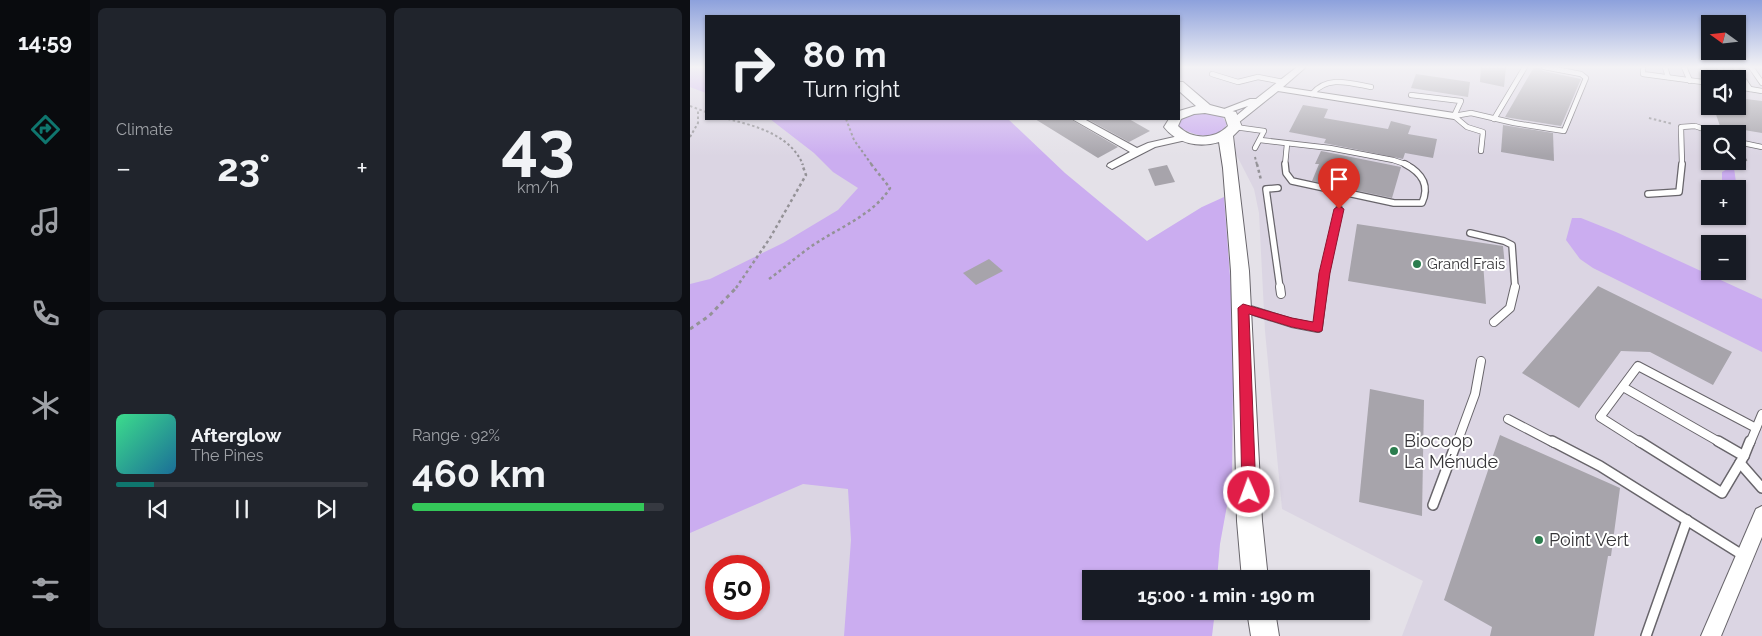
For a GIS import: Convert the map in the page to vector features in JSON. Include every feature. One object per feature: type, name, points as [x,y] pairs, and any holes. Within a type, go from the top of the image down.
[{"type":"main road","points":[[1180,119],[1184,103],[1182,97]]},
{"type":"main road","points":[[1192,97],[1206,108],[1231,115],[1232,128],[1226,143],[1232,167],[1231,180],[1243,308],[1248,485],[1254,570]]},
{"type":"main road","points":[[1206,108],[1179,123],[1199,140],[1209,145],[1231,180]]},
{"type":"main road","points":[[1199,140],[1208,140],[1232,128]]},
{"type":"main road","points":[[1262,620],[1265,636]]},
{"type":"street","points":[[1224,112],[1263,97]]},
{"type":"street","points":[[1232,128],[1263,97]]},
{"type":"street","points":[[1329,97],[1454,116]]},
{"type":"street","points":[[1079,120],[1136,152]]},
{"type":"street","points":[[1112,166],[1152,145],[1179,123]]},
{"type":"street","points":[[1711,636],[1762,515]]},
{"type":"lane","points":[[1425,97],[1461,101],[1454,116]]},
{"type":"lane","points":[[1494,119],[1507,97]]},
{"type":"lane","points":[[1454,116],[1471,113],[1494,119],[1564,131],[1578,97]]},
{"type":"lane","points":[[1454,116],[1459,124],[1469,129],[1483,132],[1481,151]]},
{"type":"lane","points":[[1648,194],[1679,192],[1684,179],[1679,139],[1681,127],[1695,126],[1701,128]]},
{"type":"lane","points":[[1232,128],[1264,131],[1255,148]]},
{"type":"lane","points":[[1260,140],[1322,147],[1399,161],[1414,169],[1425,181],[1427,186],[1426,195],[1422,203],[1402,204],[1292,181],[1287,176],[1284,165],[1287,144]]},
{"type":"lane","points":[[1746,144],[1762,147]]},
{"type":"lane","points":[[1278,188],[1266,189],[1281,294]]},
{"type":"lane","points":[[1243,308],[1292,323],[1318,328],[1325,273],[1339,209]]},
{"type":"lane","points":[[1470,233],[1512,245],[1516,285],[1510,308],[1494,322]]},
{"type":"lane","points":[[1433,505],[1475,394],[1481,361]]},
{"type":"lane","points":[[1756,428],[1638,366],[1600,417],[1722,493],[1742,460],[1756,428],[1762,414]]},
{"type":"lane","points":[[1623,388],[1742,460],[1762,488]]},
{"type":"lane","points":[[1508,419],[1600,466],[1744,556]]},
{"type":"lane","points":[[1646,636],[1687,520]]},
{"type":"path","points":[[690,106],[705,112]]},
{"type":"path","points":[[690,137],[698,123],[698,110]]},
{"type":"path","points":[[690,329],[722,304],[744,278],[806,175],[799,157],[784,141],[758,127],[732,120]]},
{"type":"path","points":[[769,279],[810,247],[876,204],[888,194],[890,188],[884,178],[861,154],[853,141],[846,120]]},
{"type":"path","points":[[1255,148],[1254,153],[1263,186],[1266,189]]},
{"type":"shaded area","points":[[690,97],[705,97],[705,120],[917,120],[916,386],[1202,207],[1210,279],[1005,636],[690,636]]},
{"type":"shaded area","points":[[1199,97],[1701,97],[1701,115],[1746,115],[1746,97],[1762,97],[1762,636],[1402,636],[1423,581],[1282,509],[1265,331],[1259,213],[1254,189],[1236,154],[1234,137],[1243,120],[1237,112],[1208,105]]},
{"type":"shaded area","points":[[1203,111],[1222,116],[1227,124],[1223,130],[1205,136],[1191,133],[1179,127],[1179,123],[1184,116]]},
{"type":"shaded area","points":[[771,120],[1009,120],[1065,173],[1147,241],[1202,207],[1224,197],[1231,289],[1233,383],[1232,478],[1220,544],[1218,570],[1082,570],[1082,620],[1214,620],[1212,636],[844,636],[851,540],[848,489],[803,484],[690,533],[690,284],[710,279],[783,243],[838,210],[858,188],[833,172],[814,153]]},
{"type":"shaded area","points":[[1734,170],[1736,180],[1722,180],[1722,172]]},
{"type":"shaded area","points":[[1572,218],[1581,218],[1701,271],[1701,280],[1721,280],[1762,299],[1762,352],[1593,268],[1580,259],[1566,240]]},
{"type":"building","points":[[1517,97],[1573,97],[1561,126],[1505,117]]},
{"type":"building","points":[[1746,99],[1762,101],[1762,133],[1746,130],[1746,125],[1720,125],[1716,115],[1746,115]]},
{"type":"building","points":[[1303,105],[1328,109],[1324,118],[1388,129],[1391,121],[1411,126],[1408,134],[1437,139],[1433,158],[1405,153],[1403,159],[1324,143],[1326,139],[1289,132]]},
{"type":"building","points":[[1037,120],[1072,120],[1118,147],[1098,158]]},
{"type":"building","points":[[1089,120],[1131,120],[1150,131],[1129,142]]},
{"type":"building","points":[[1503,125],[1553,133],[1554,161],[1501,152]]},
{"type":"building","points":[[1321,151],[1401,167],[1392,198],[1312,181],[1319,164],[1315,164]]},
{"type":"building","points":[[1167,165],[1175,182],[1155,186],[1148,169]]},
{"type":"building","name":"Grand Frais","points":[[1357,224],[1503,246],[1505,266],[1483,262],[1486,304],[1348,281]]},
{"type":"building","points":[[989,259],[1003,271],[976,285],[963,273]]},
{"type":"building","points":[[1598,286],[1732,352],[1713,385],[1650,352],[1621,351],[1579,408],[1522,373]]},
{"type":"building","name":"Biocoop La Ménude","points":[[1370,389],[1424,400],[1422,516],[1359,502]]},
{"type":"building","name":"Point Vert","points":[[1500,435],[1620,488],[1611,556],[1608,556],[1594,636],[1490,636],[1492,627],[1444,600]]},
{"type":"place","name":"Grand Frais","points":[[1417,264]]},
{"type":"place","name":"Biocoop La Ménude","points":[[1394,451]]},
{"type":"place","name":"Point Vert","points":[[1539,540]]},
{"type":"route","points":[[1249,492],[1243,308],[1292,323],[1318,328],[1325,273],[1339,209]]}]
